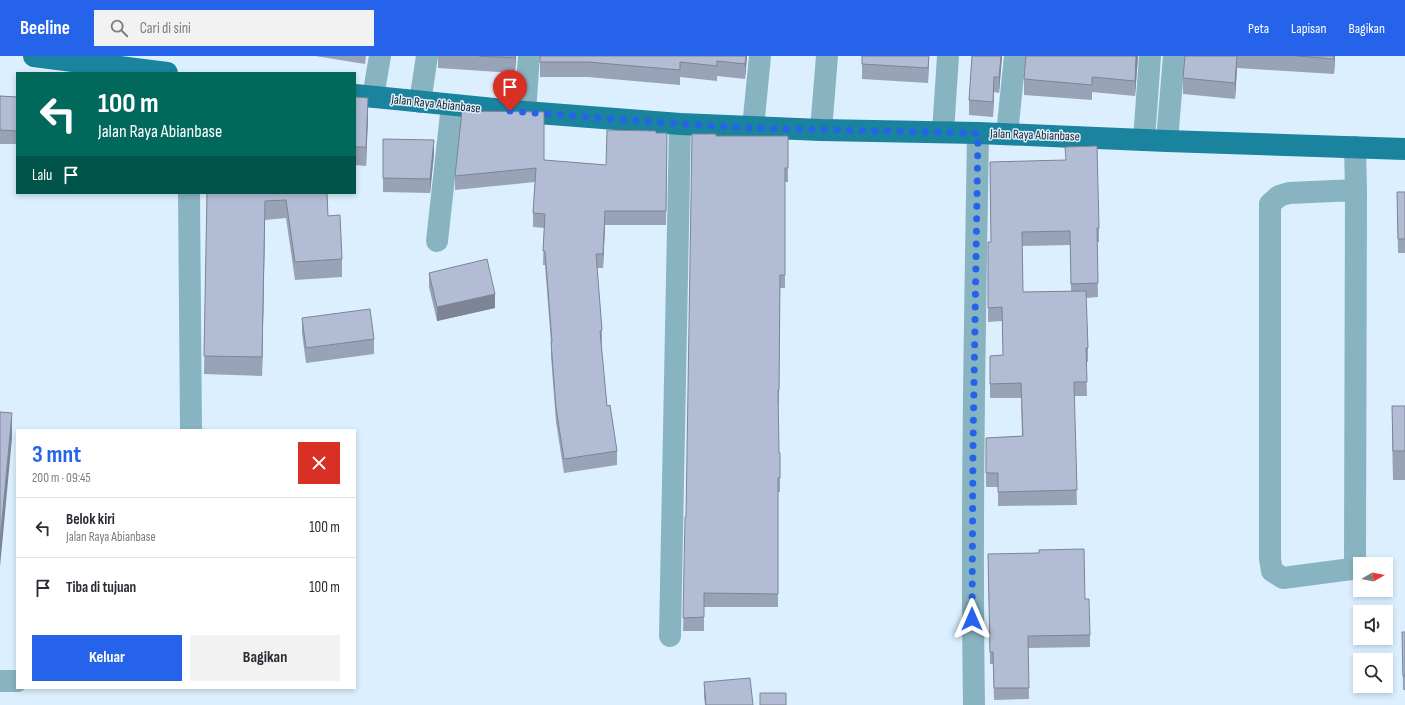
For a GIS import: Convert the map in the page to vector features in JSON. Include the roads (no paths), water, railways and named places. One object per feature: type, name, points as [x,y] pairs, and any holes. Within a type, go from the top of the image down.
[{"type":"main road","points":[[34,56],[72,58],[161,72]]},
{"type":"main road","name":"Jalan Raya Abianbase","points":[[364,96],[525,112],[753,128],[978,133],[1405,149]]},
{"type":"street","points":[[364,96],[380,56]]},
{"type":"street","points":[[420,102],[427,56]]},
{"type":"street","points":[[525,112],[529,56]]},
{"type":"street","points":[[753,128],[760,56]]},
{"type":"street","points":[[821,130],[827,56]]},
{"type":"street","points":[[943,132],[948,56]]},
{"type":"street","points":[[1007,134],[1015,56]]},
{"type":"street","points":[[1144,140],[1150,56]]},
{"type":"street","points":[[1167,141],[1174,56]]},
{"type":"street","points":[[437,241],[452,105]]},
{"type":"street","points":[[670,636],[680,124]]},
{"type":"street","points":[[974,705],[972,605],[978,133]]},
{"type":"street","points":[[1355,147],[1356,190],[1355,560],[1359,568],[1283,578],[1272,571],[1270,559],[1270,204],[1279,196],[1289,193],[1356,190]]},
{"type":"street","points":[[189,194],[191,429]]},
{"type":"street","points":[[0,681],[16,681]]}]
